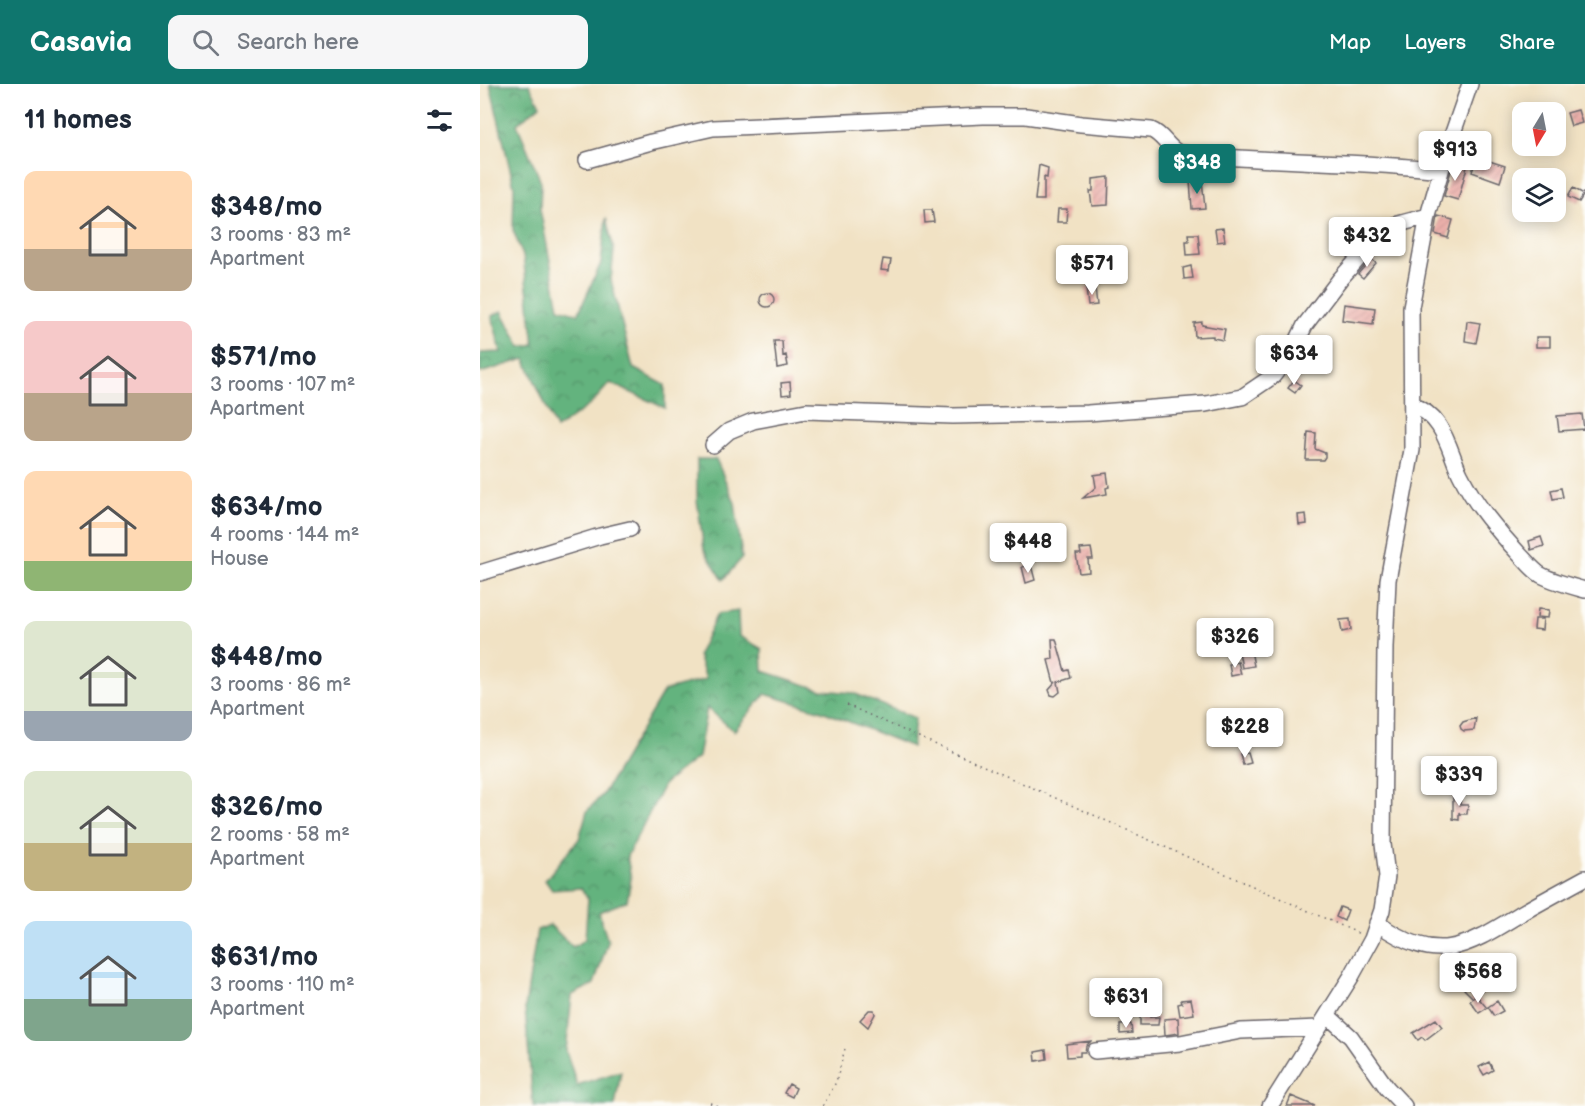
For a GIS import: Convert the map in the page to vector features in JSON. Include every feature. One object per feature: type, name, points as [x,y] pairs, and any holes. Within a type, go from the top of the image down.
[{"type":"street","points":[[1270,1106],[1351,977],[1372,939],[1382,910],[1388,876],[1383,844],[1388,580],[1412,450],[1411,307],[1428,216],[1470,84]]},
{"type":"street","points":[[587,160],[713,128],[1026,116],[1081,124],[1151,130],[1159,133],[1171,150],[1179,153],[1228,158],[1409,166],[1441,170]]},
{"type":"street","points":[[713,444],[729,431],[753,421],[806,411],[953,416],[1088,413],[1206,404],[1242,397],[1273,376],[1292,352],[1305,325],[1340,279],[1379,236],[1395,225],[1428,216]]},
{"type":"street","points":[[1412,405],[1427,412],[1445,435],[1461,476],[1497,530],[1539,574],[1585,590]]},
{"type":"street","points":[[480,573],[630,529]]},
{"type":"street","points":[[1377,923],[1408,942],[1427,947],[1457,947],[1482,938],[1585,878]]},
{"type":"street","points":[[1327,1015],[1351,1037],[1387,1088],[1404,1106]]},
{"type":"street","points":[[1095,1051],[1180,1043],[1240,1030],[1319,1028]]},
{"type":"path","points":[[847,705],[1372,939]]},
{"type":"path","points":[[823,1106],[836,1082],[846,1045]]},
{"type":"path","points":[[710,1102],[718,1106]]},
{"type":"green space","points":[[490,84],[529,84],[540,105],[517,124],[541,182],[540,209],[559,308],[578,314],[601,263],[606,218],[614,250],[611,280],[633,368],[665,385],[665,408],[610,383],[591,404],[556,429],[525,359],[480,373],[480,353],[501,352],[492,316],[502,311],[521,347],[534,344],[523,256],[513,230],[514,186]]},
{"type":"green space","points":[[697,459],[716,459],[735,503],[742,558],[723,580],[704,550],[697,500]]},
{"type":"green space","points":[[738,611],[739,636],[762,649],[763,671],[822,690],[853,693],[915,718],[912,747],[822,711],[765,694],[734,731],[707,708],[698,757],[665,783],[627,856],[631,879],[627,901],[599,912],[608,942],[594,984],[572,995],[566,1051],[577,1085],[621,1071],[615,1106],[533,1106],[525,1008],[537,930],[550,925],[573,947],[585,939],[588,899],[581,888],[552,890],[545,880],[579,839],[587,811],[603,794],[664,691],[706,679],[698,655],[717,614]]},
{"type":"building","points":[[1578,110],[1582,123],[1571,126],[1567,113]]},
{"type":"building","points":[[1477,157],[1505,166],[1500,182],[1472,172]]},
{"type":"building","points":[[1453,163],[1467,167],[1458,200],[1444,196]]},
{"type":"building","points":[[1039,165],[1048,168],[1047,178],[1044,177],[1044,200],[1035,200]]},
{"type":"building","points":[[1196,166],[1204,166],[1204,175],[1196,175]]},
{"type":"building","points":[[1109,177],[1108,205],[1092,206],[1090,191],[1093,191],[1093,179]]},
{"type":"building","points":[[1202,180],[1205,208],[1192,209],[1190,181]]},
{"type":"building","points":[[1573,188],[1584,194],[1579,202],[1568,197]]},
{"type":"building","points":[[1058,209],[1067,209],[1066,222],[1057,222]]},
{"type":"building","points":[[924,210],[932,210],[934,222],[925,223]]},
{"type":"building","points":[[1438,216],[1453,220],[1448,238],[1435,234]]},
{"type":"building","points":[[1223,228],[1225,241],[1217,242],[1215,229]]},
{"type":"building","points":[[1188,234],[1198,234],[1200,254],[1187,255]]},
{"type":"building","points":[[883,259],[891,260],[889,271],[881,270]]},
{"type":"building","points":[[1371,259],[1376,263],[1363,278],[1358,274]]},
{"type":"building","points":[[1191,266],[1193,278],[1184,279],[1183,268]]},
{"type":"building","points":[[1095,287],[1097,305],[1088,306],[1086,288]]},
{"type":"building","points":[[767,293],[772,295],[774,300],[772,305],[767,307],[762,305],[760,300],[762,295]]},
{"type":"building","points":[[1344,304],[1375,308],[1373,324],[1342,320]]},
{"type":"building","points":[[1467,321],[1480,323],[1476,343],[1465,341]]},
{"type":"building","points":[[1202,322],[1202,325],[1225,329],[1223,340],[1213,338],[1213,336],[1195,337],[1194,323]]},
{"type":"building","points":[[1536,337],[1550,337],[1550,347],[1536,347]]},
{"type":"building","points":[[1309,339],[1316,340],[1314,351],[1306,349]]},
{"type":"building","points":[[774,341],[782,341],[783,356],[786,355],[788,366],[777,368]]},
{"type":"building","points":[[1294,380],[1301,385],[1295,393],[1288,388]]},
{"type":"building","points":[[790,382],[791,394],[782,395],[781,383]]},
{"type":"building","points":[[1582,414],[1584,429],[1559,431],[1557,416]]},
{"type":"building","points":[[1308,432],[1316,433],[1315,449],[1325,453],[1323,460],[1306,460]]},
{"type":"building","points":[[1107,473],[1109,487],[1106,488],[1107,494],[1083,498],[1096,487],[1094,475]]},
{"type":"building","points":[[1561,488],[1563,497],[1553,499],[1551,490]]},
{"type":"building","points":[[1306,514],[1307,524],[1299,525],[1298,515]]},
{"type":"building","points":[[1541,537],[1544,546],[1531,550],[1529,541]]},
{"type":"building","points":[[1018,547],[1021,558],[1013,560],[1010,549]]},
{"type":"building","points":[[1091,548],[1093,559],[1088,559],[1089,572],[1079,573],[1076,554],[1081,554],[1080,549]]},
{"type":"building","points":[[1031,565],[1035,580],[1026,583],[1022,567]]},
{"type":"building","points":[[1538,609],[1549,610],[1548,618],[1537,617]]},
{"type":"building","points":[[1350,619],[1351,630],[1342,632],[1340,620]]},
{"type":"building","points":[[1535,619],[1543,619],[1542,630],[1534,629]]},
{"type":"building","points":[[1052,639],[1056,639],[1065,671],[1069,670],[1071,678],[1058,682],[1060,692],[1055,696],[1051,695],[1049,690],[1056,682],[1054,683],[1048,660],[1053,659]]},
{"type":"building","points":[[1251,650],[1254,666],[1242,668],[1239,652]]},
{"type":"building","points":[[1238,662],[1241,674],[1231,676],[1229,664]]},
{"type":"building","points":[[1476,718],[1474,730],[1461,729],[1463,722]]},
{"type":"building","points":[[1248,753],[1251,763],[1243,765],[1240,754]]},
{"type":"building","points":[[1453,794],[1461,795],[1460,805],[1468,805],[1467,814],[1459,812],[1459,820],[1453,819]]},
{"type":"building","points":[[1340,907],[1348,910],[1344,921],[1336,917]]},
{"type":"building","points":[[1474,980],[1483,989],[1473,998],[1464,989]]},
{"type":"building","points":[[1476,995],[1487,1008],[1479,1013],[1470,1001]]},
{"type":"building","points":[[1191,999],[1194,1014],[1180,1016],[1178,1004],[1182,1003],[1181,1000]]},
{"type":"building","points":[[1497,1001],[1503,1011],[1494,1016],[1488,1007]]},
{"type":"building","points":[[869,1010],[874,1010],[875,1014],[868,1027],[860,1020]]},
{"type":"building","points":[[1140,1013],[1150,1013],[1150,1017],[1159,1017],[1158,1025],[1140,1025]]},
{"type":"building","points":[[1178,1018],[1179,1033],[1165,1035],[1164,1019]]},
{"type":"building","points":[[1436,1019],[1442,1027],[1425,1040],[1422,1037],[1418,1040],[1413,1033]]},
{"type":"building","points":[[1131,1024],[1132,1033],[1120,1034],[1120,1025]]},
{"type":"building","points":[[1091,1041],[1086,1046],[1085,1052],[1080,1052],[1080,1056],[1067,1057],[1066,1044]]},
{"type":"building","points":[[1046,1050],[1047,1059],[1036,1061],[1035,1052]]},
{"type":"building","points":[[1489,1062],[1493,1070],[1484,1075],[1479,1067]]},
{"type":"building","points":[[789,1084],[796,1088],[792,1097],[784,1093]]},
{"type":"building","points":[[1291,1096],[1315,1106],[1287,1106]]}]
